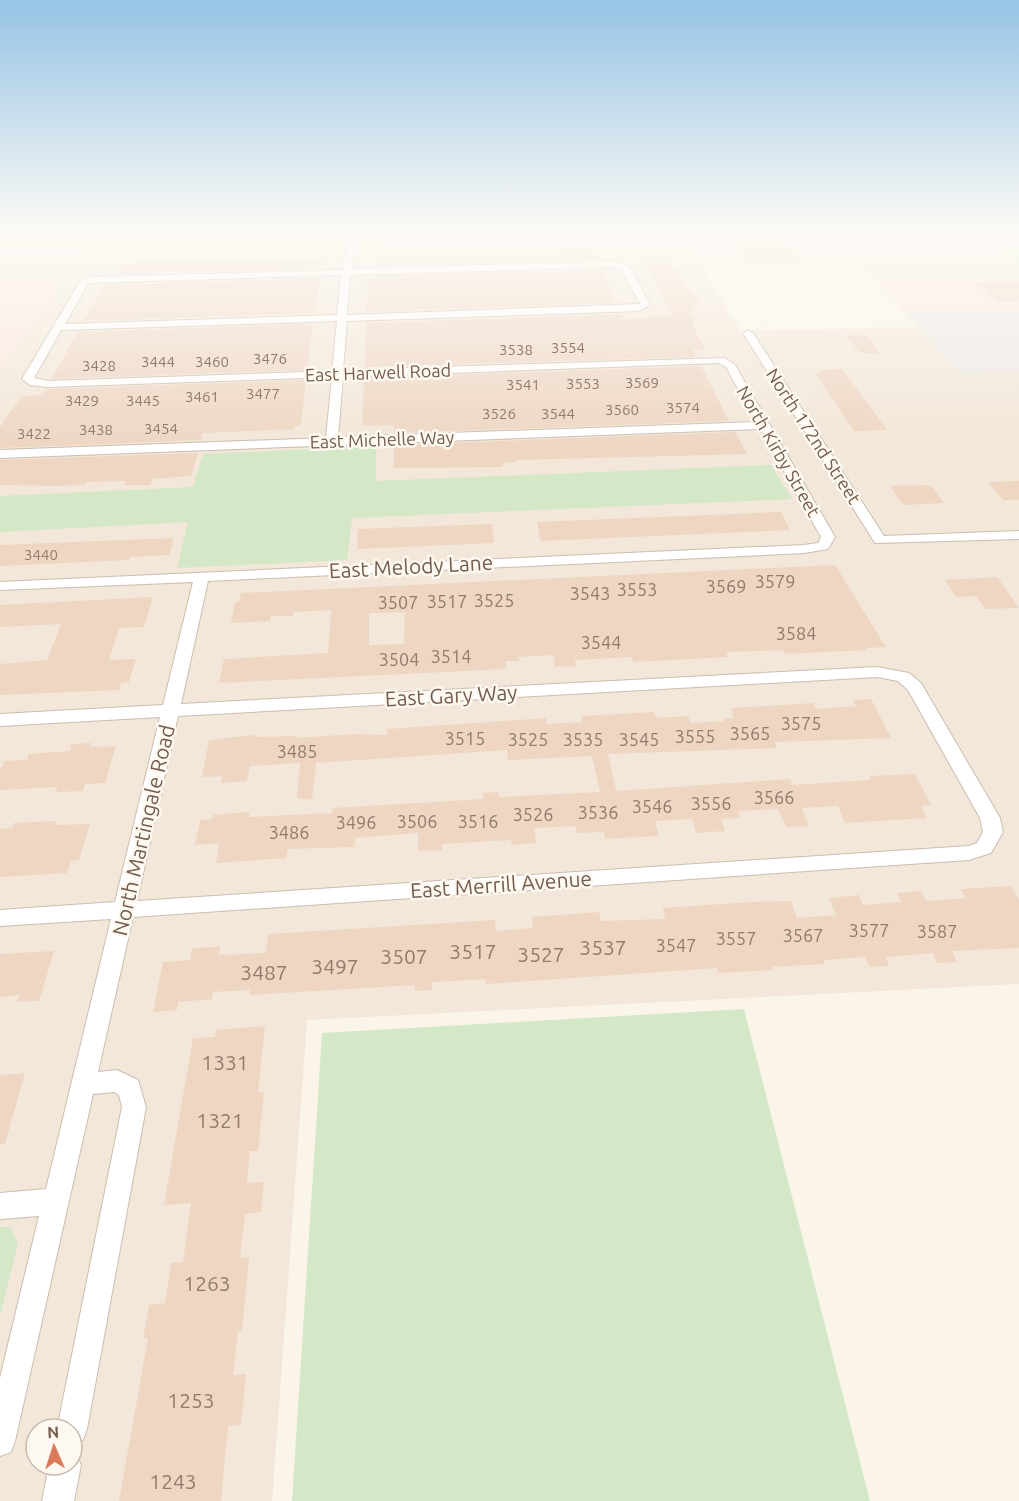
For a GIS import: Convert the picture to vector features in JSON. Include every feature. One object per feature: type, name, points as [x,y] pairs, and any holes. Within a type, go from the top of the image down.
[{"type":"street","points":[[58,327],[72,303]]},
{"type":"street","points":[[332,441],[345,303]]},
{"type":"street","points":[[58,327],[630,309],[645,305],[644,303]]},
{"type":"street","name":"East Harwell Road","points":[[58,327],[28,379],[34,383],[721,360]]},
{"type":"street","name":"North 172nd Street","points":[[748,333],[880,540],[1019,535]]},
{"type":"street","name":"North Kirby Street","points":[[721,360],[730,365],[828,537],[823,546]]},
{"type":"street","name":"East Michelle Way","points":[[0,454],[764,425]]},
{"type":"street","name":"East Melody Lane","points":[[0,586],[823,546]]},
{"type":"street","name":"North Martingale Road","points":[[0,1441],[202,576]]},
{"type":"street","name":"East Gary Way","points":[[0,720],[877,672],[903,677],[915,687],[990,818],[993,832]]},
{"type":"street","name":"East Merrill Avenue","points":[[0,918],[969,853],[984,848],[993,832]]},
{"type":"street","points":[[74,1417],[134,1107],[129,1088],[117,1081],[84,1084]]},
{"type":"street","points":[[0,1206],[56,1201]]},
{"type":"street","points":[[58,1501],[63,1477]]},
{"type":"shaded area","points":[[0,303],[47,303],[0,374]]},
{"type":"shaded area","points":[[47,303],[724,303],[741,331],[918,327],[959,373],[1019,371],[1019,984],[307,1020],[272,1501],[0,1501],[0,374]]},
{"type":"shaded area","points":[[896,303],[1019,303],[1019,310],[905,313]]},
{"type":"shaded area","points":[[1019,310],[1019,371],[959,373],[905,313]]},
{"type":"green space","points":[[376,446],[376,481],[771,465],[792,499],[352,518],[347,560],[177,568],[188,522],[0,532],[0,496],[193,487],[203,454]]},
{"type":"green space","points":[[744,1009],[870,1501],[292,1501],[322,1033]]},
{"type":"green space","points":[[0,1227],[10,1227],[18,1243],[0,1316]]},
{"type":"building","points":[[93,303],[316,303],[315,313],[83,321]]},
{"type":"building","points":[[367,303],[615,303],[367,312]]},
{"type":"building","points":[[667,303],[696,303],[690,314],[697,314],[692,324],[705,349],[693,350],[696,357],[365,367],[366,323],[621,314],[625,319],[673,315]]},
{"type":"building","points":[[313,324],[307,370],[52,379],[77,332]]},
{"type":"building","points":[[866,335],[879,353],[860,353],[847,336]]},
{"type":"building","points":[[701,366],[729,421],[394,433],[394,425],[362,426],[364,378]]},
{"type":"building","points":[[842,369],[887,430],[854,431],[815,373],[821,372],[819,370]]},
{"type":"building","points":[[306,380],[301,425],[294,426],[294,429],[203,433],[201,440],[0,448],[0,427],[22,396],[42,395],[46,389]]},
{"type":"building","points":[[735,432],[747,454],[516,460],[516,462],[503,463],[503,467],[394,468],[394,445]]},
{"type":"building","points":[[198,453],[191,476],[152,479],[150,485],[124,485],[126,481],[86,482],[85,485],[58,486],[0,485],[0,460]]},
{"type":"building","points":[[1019,481],[1019,500],[1003,500],[988,482]]},
{"type":"building","points":[[930,485],[944,503],[903,505],[890,486]]},
{"type":"building","points":[[781,512],[790,530],[540,541],[537,522]]},
{"type":"building","points":[[492,524],[494,543],[357,549],[358,529]]},
{"type":"building","points":[[174,538],[169,555],[130,557],[129,560],[0,566],[0,545]]},
{"type":"building","points":[[835,565],[886,647],[785,654],[783,650],[726,652],[728,657],[633,662],[632,657],[575,660],[576,666],[555,667],[554,655],[518,657],[519,661],[505,661],[506,669],[219,683],[224,659],[328,653],[331,610],[293,612],[293,616],[271,616],[270,621],[231,623],[235,602],[239,602],[241,593]],"holes":[[[405,612],[404,644],[369,645],[369,613]]]},
{"type":"building","points":[[997,577],[1019,608],[985,609],[976,596],[956,597],[945,580]]},
{"type":"building","points":[[153,597],[144,627],[119,628],[109,660],[136,659],[129,682],[121,683],[119,690],[0,695],[0,664],[47,660],[61,624],[0,627],[0,605]]},
{"type":"building","points":[[871,699],[891,738],[775,742],[777,748],[608,754],[615,786],[617,791],[790,779],[792,785],[871,780],[869,776],[915,774],[931,805],[921,806],[927,818],[845,823],[838,806],[802,808],[809,826],[786,827],[778,809],[738,811],[740,818],[721,819],[725,831],[696,833],[692,819],[655,821],[659,836],[605,839],[604,832],[577,833],[576,826],[534,828],[536,843],[512,845],[511,840],[442,844],[442,850],[418,851],[418,833],[355,838],[355,847],[288,849],[286,858],[216,863],[219,843],[195,845],[200,820],[212,819],[213,815],[249,812],[249,817],[332,813],[333,808],[483,799],[483,793],[498,792],[499,797],[600,792],[592,756],[508,760],[507,750],[316,763],[312,800],[297,798],[300,763],[250,766],[247,781],[221,783],[222,776],[202,777],[209,740],[255,735],[255,737],[298,736],[297,738],[354,734],[387,735],[387,729],[546,718],[547,724],[582,722],[581,716],[654,712],[656,718],[688,716],[691,723],[724,721],[723,718],[734,718],[731,708],[814,703],[816,709],[856,706],[853,700]]},
{"type":"building","points":[[92,743],[90,747],[116,746],[105,783],[85,784],[83,791],[56,792],[57,787],[0,790],[0,771],[4,761],[27,760],[29,754],[70,751],[72,744]]},
{"type":"building","points":[[56,821],[54,825],[90,824],[79,860],[71,861],[67,873],[0,877],[0,829],[12,828],[14,823]]},
{"type":"building","points":[[1011,886],[1019,900],[1019,948],[952,951],[957,962],[937,963],[933,953],[886,957],[889,966],[870,967],[865,957],[824,960],[825,964],[772,967],[773,970],[718,973],[717,968],[486,984],[486,979],[432,982],[432,990],[415,991],[415,985],[249,995],[250,990],[213,992],[212,999],[178,1002],[177,1010],[153,1012],[163,962],[190,960],[192,948],[220,947],[219,955],[266,953],[268,934],[495,920],[496,931],[533,928],[532,917],[599,912],[601,921],[665,919],[663,908],[752,902],[791,901],[797,918],[836,915],[829,898],[859,895],[863,905],[901,902],[897,893],[921,891],[926,901],[966,898],[961,889]]},
{"type":"building","points":[[54,951],[39,1001],[17,1002],[20,995],[0,997],[0,954]]},
{"type":"building","points":[[265,1026],[258,1093],[264,1092],[258,1151],[250,1151],[247,1183],[264,1182],[261,1212],[245,1214],[240,1258],[249,1257],[242,1331],[238,1331],[233,1375],[246,1374],[241,1425],[228,1426],[221,1501],[119,1501],[148,1338],[143,1339],[149,1305],[165,1303],[171,1263],[183,1262],[191,1203],[164,1205],[193,1038],[215,1037],[216,1030]]},
{"type":"building","points":[[25,1073],[5,1144],[0,1144],[0,1075]]}]
